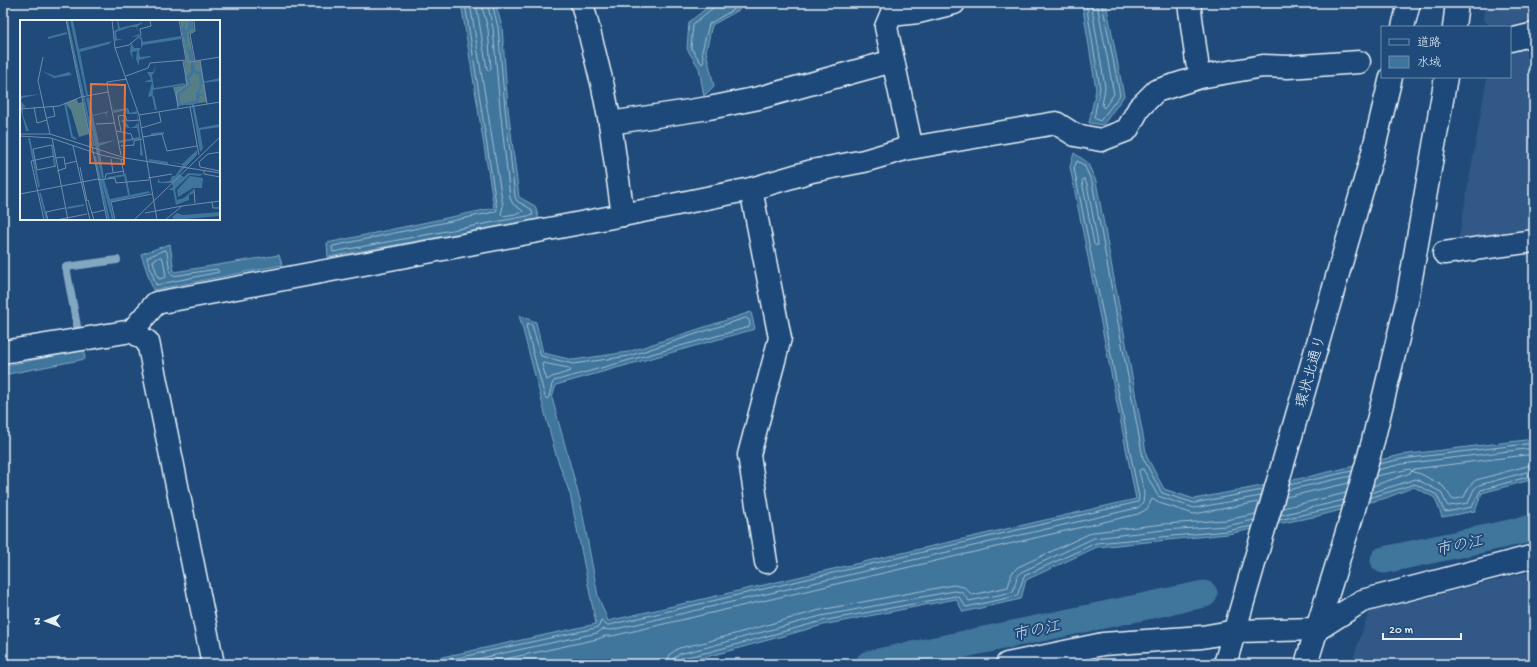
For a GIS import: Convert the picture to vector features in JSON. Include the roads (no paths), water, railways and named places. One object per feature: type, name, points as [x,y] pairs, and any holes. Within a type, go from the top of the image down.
[{"type":"main road","points":[[582,3],[603,87],[610,124],[622,215]]},
{"type":"main road","points":[[905,149],[910,140],[886,27],[891,15],[918,12],[954,3]]},
{"type":"main road","points":[[1189,3],[1197,62]]},
{"type":"main road","points":[[1403,26],[1408,3]]},
{"type":"main road","points":[[1454,26],[1457,3]]},
{"type":"main road","points":[[1511,40],[1534,34]]},
{"type":"main road","points":[[610,124],[709,108],[759,98],[893,61]]},
{"type":"main road","points":[[3,352],[132,331],[156,303],[622,215],[751,189],[812,171],[864,161],[905,149],[1056,123],[1075,135],[1101,140],[1127,130],[1139,108],[1156,91],[1200,77],[1263,66],[1288,67],[1359,62]]},
{"type":"main road","name":"環状北通り","points":[[1225,664],[1236,631],[1372,156],[1391,78]]},
{"type":"main road","points":[[1306,664],[1318,629],[1372,445],[1407,300],[1446,78]]},
{"type":"main road","points":[[751,189],[780,338],[749,455],[766,562]]},
{"type":"main road","points":[[1444,253],[1534,241]]},
{"type":"main road","points":[[132,331],[148,342],[213,664]]},
{"type":"main road","points":[[1007,664],[1103,644],[1202,637],[1236,631],[1318,629],[1362,601],[1534,556]]},
{"type":"main road","points":[[1318,629],[1322,664]]},
{"type":"water","points":[[461,3],[495,3],[502,26],[508,108],[519,197],[535,206],[539,219],[328,257],[327,243],[494,208]]},
{"type":"water","points":[[713,3],[743,3],[739,10],[712,25],[706,51],[714,86],[704,96],[699,68],[687,49],[689,22]]},
{"type":"water","points":[[1082,3],[1106,3],[1124,96],[1103,125],[1089,123],[1096,89]]},
{"type":"water","points":[[1074,153],[1087,162],[1096,181],[1147,457],[1164,489],[1194,499],[1303,478],[1401,455],[1534,439],[1534,479],[1482,493],[1475,511],[1442,517],[1435,498],[1414,487],[1386,498],[1318,516],[1228,534],[1097,547],[1026,580],[1021,599],[963,612],[956,599],[823,625],[710,656],[673,664],[410,664],[596,624],[570,494],[556,455],[519,315],[536,322],[543,353],[573,360],[628,352],[751,312],[755,329],[556,385],[552,398],[580,500],[598,596],[608,621],[1136,499],[1070,167]]},
{"type":"water","points":[[170,244],[174,272],[279,255],[282,265],[153,290],[141,254]]},
{"type":"water","points":[[84,350],[85,359],[3,375],[3,366]]},
{"type":"waterway","points":[[77,326],[66,267],[117,260]]},
{"type":"waterway","name":"市の江","points":[[1384,560],[1534,528]]},
{"type":"waterway","name":"市の江","points":[[869,664],[1204,594]]}]
